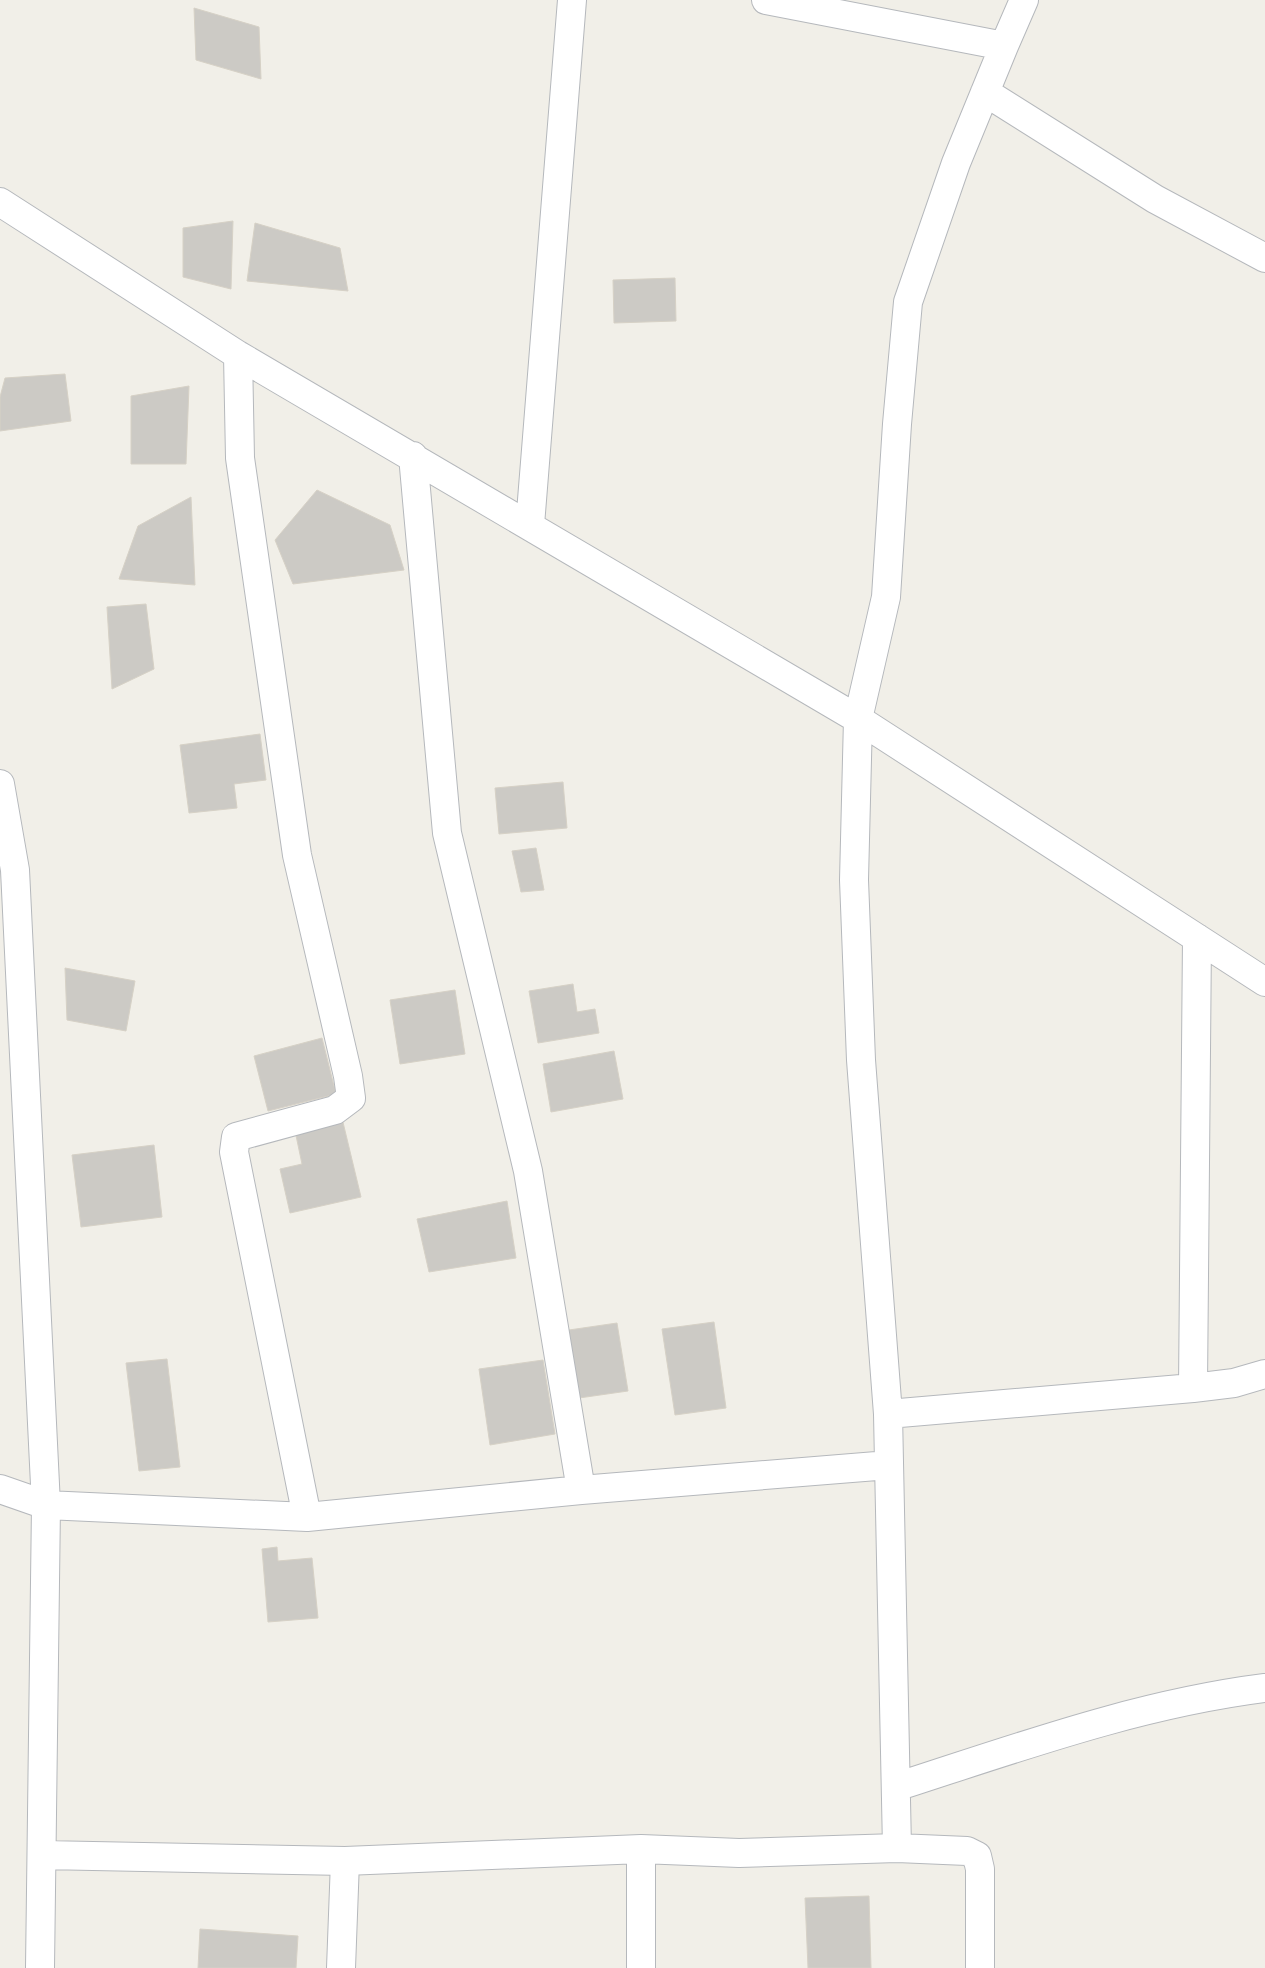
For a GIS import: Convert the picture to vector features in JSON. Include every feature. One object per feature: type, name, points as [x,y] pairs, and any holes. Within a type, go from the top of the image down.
[{"type":"street","points":[[530,525],[572,0]]},
{"type":"street","points":[[766,0],[1004,46]]},
{"type":"street","points":[[897,1848],[888,1414],[861,1060],[854,880],[858,719],[886,597],[908,302],[956,163],[1024,0]]},
{"type":"street","points":[[985,92],[1155,198],[1265,258]]},
{"type":"street","points":[[0,202],[238,355],[413,456],[858,719],[1265,982]]},
{"type":"street","points":[[238,355],[240,458],[297,855],[348,1076],[351,1098],[335,1110],[236,1137],[234,1152],[307,1517]]},
{"type":"street","points":[[413,456],[447,833],[528,1170],[581,1490]]},
{"type":"street","points":[[0,784],[8,872],[46,1505],[43,1855],[40,1968]]},
{"type":"street","points":[[1193,1388],[1197,938]]},
{"type":"street","points":[[888,1414],[1193,1388],[1234,1383],[1265,1374]]},
{"type":"street","points":[[0,1489],[46,1505],[307,1517],[581,1490],[889,1464]]},
{"type":"street","points":[[896,1787],[1105,1720],[1217,1694],[1265,1688]]},
{"type":"street","points":[[43,1855],[344,1861],[641,1848],[739,1853],[897,1848],[966,1852],[977,1856],[980,1869],[980,1968]]},
{"type":"street","points":[[641,1848],[641,1968]]},
{"type":"street","points":[[342,1968],[344,1861]]},
{"type":"building","points":[[194,8],[259,27],[261,79],[196,60]]},
{"type":"building","points":[[233,221],[231,289],[183,277],[183,228]]},
{"type":"building","points":[[255,223],[340,248],[348,291],[247,281]]},
{"type":"building","points":[[675,278],[676,321],[614,323],[613,280]]},
{"type":"building","points":[[65,374],[71,421],[0,431],[0,397],[5,378]]},
{"type":"building","points":[[189,386],[186,464],[131,464],[131,396]]},
{"type":"building","points":[[317,490],[390,525],[404,570],[293,584],[275,540]]},
{"type":"building","points":[[191,497],[195,585],[119,579],[138,526]]},
{"type":"building","points":[[146,604],[154,669],[112,689],[107,607]]},
{"type":"building","points":[[260,734],[266,780],[234,784],[237,808],[189,813],[180,745]]},
{"type":"building","points":[[563,782],[567,828],[499,834],[495,788]]},
{"type":"building","points":[[536,848],[544,890],[521,892],[512,851]]},
{"type":"building","points":[[65,968],[135,981],[126,1031],[67,1020]]},
{"type":"building","points":[[573,984],[577,1012],[595,1009],[599,1033],[538,1043],[529,991]]},
{"type":"building","points":[[455,990],[465,1054],[400,1064],[390,1000]]},
{"type":"building","points":[[322,1038],[336,1094],[268,1111],[254,1056]]},
{"type":"building","points":[[614,1051],[623,1099],[551,1112],[543,1064]]},
{"type":"building","points":[[341,1114],[361,1197],[290,1213],[280,1169],[302,1164],[294,1126]]},
{"type":"building","points":[[154,1145],[162,1217],[81,1227],[72,1155]]},
{"type":"building","points":[[507,1201],[516,1258],[429,1272],[417,1219]]},
{"type":"building","points":[[714,1322],[726,1408],[675,1415],[662,1329]]},
{"type":"building","points":[[617,1323],[628,1391],[579,1398],[569,1330]]},
{"type":"building","points":[[167,1359],[180,1467],[139,1471],[126,1363]]},
{"type":"building","points":[[543,1360],[555,1434],[490,1445],[479,1369]]},
{"type":"building","points":[[277,1547],[278,1561],[312,1558],[318,1618],[268,1622],[262,1549]]},
{"type":"building","points":[[869,1896],[871,1968],[808,1968],[805,1898]]},
{"type":"building","points":[[200,1929],[298,1936],[296,1968],[198,1968]]}]
